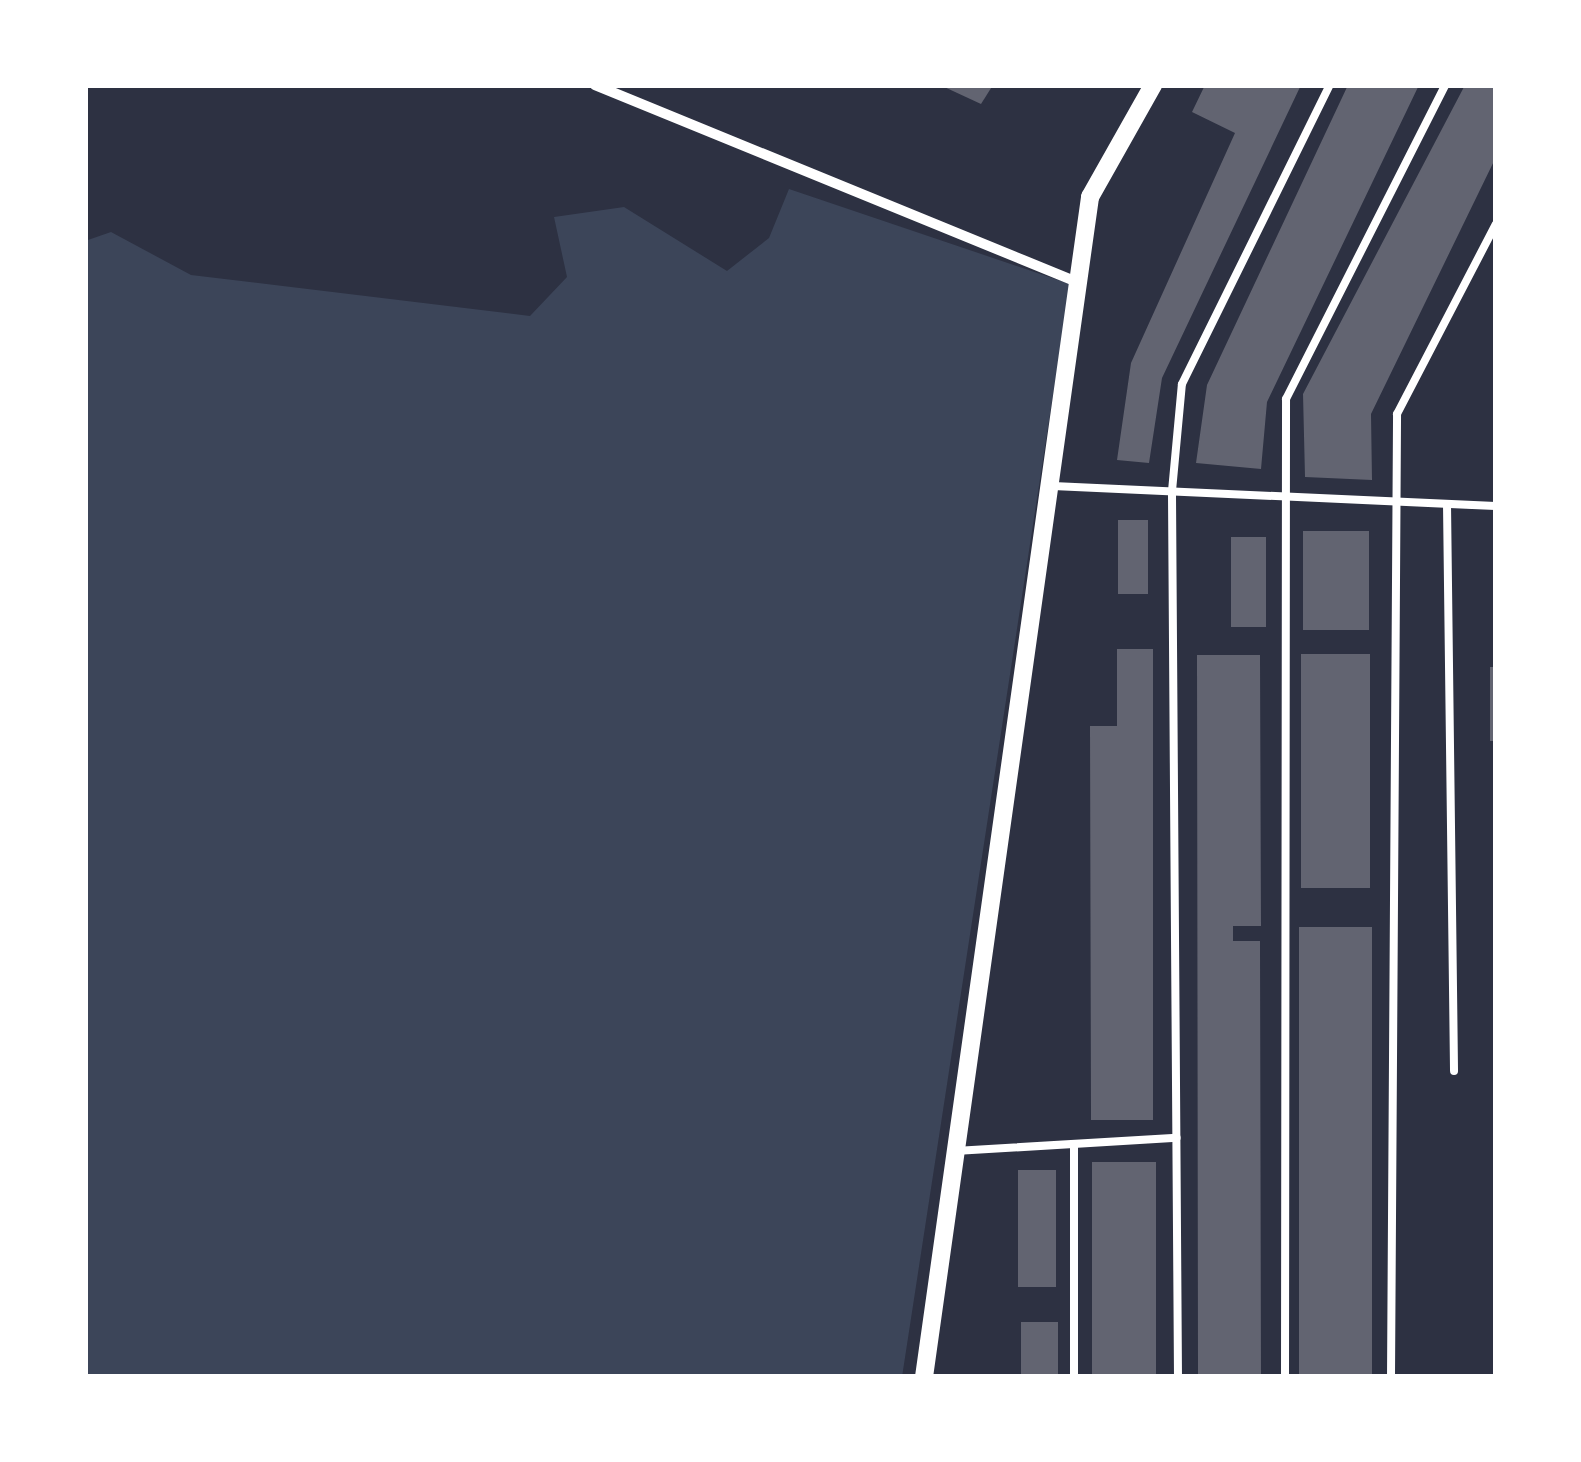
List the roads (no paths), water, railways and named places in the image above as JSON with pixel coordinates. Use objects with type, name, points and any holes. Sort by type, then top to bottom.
[{"type":"street","points":[[595,85],[1077,282]]},
{"type":"street","points":[[924,1377],[1090,197],[1154,85]]},
{"type":"lane","points":[[1178,1377],[1172,491],[1182,384],[1330,85]]},
{"type":"lane","points":[[1285,1377],[1282,497],[1286,399],[1445,85]]},
{"type":"lane","points":[[1391,1377],[1397,414],[1496,224]]},
{"type":"lane","points":[[1048,485],[1496,506]]},
{"type":"lane","points":[[1447,504],[1454,1071]]},
{"type":"lane","points":[[955,1151],[1176,1138]]},
{"type":"lane","points":[[1074,1144],[1074,1377]]}]
